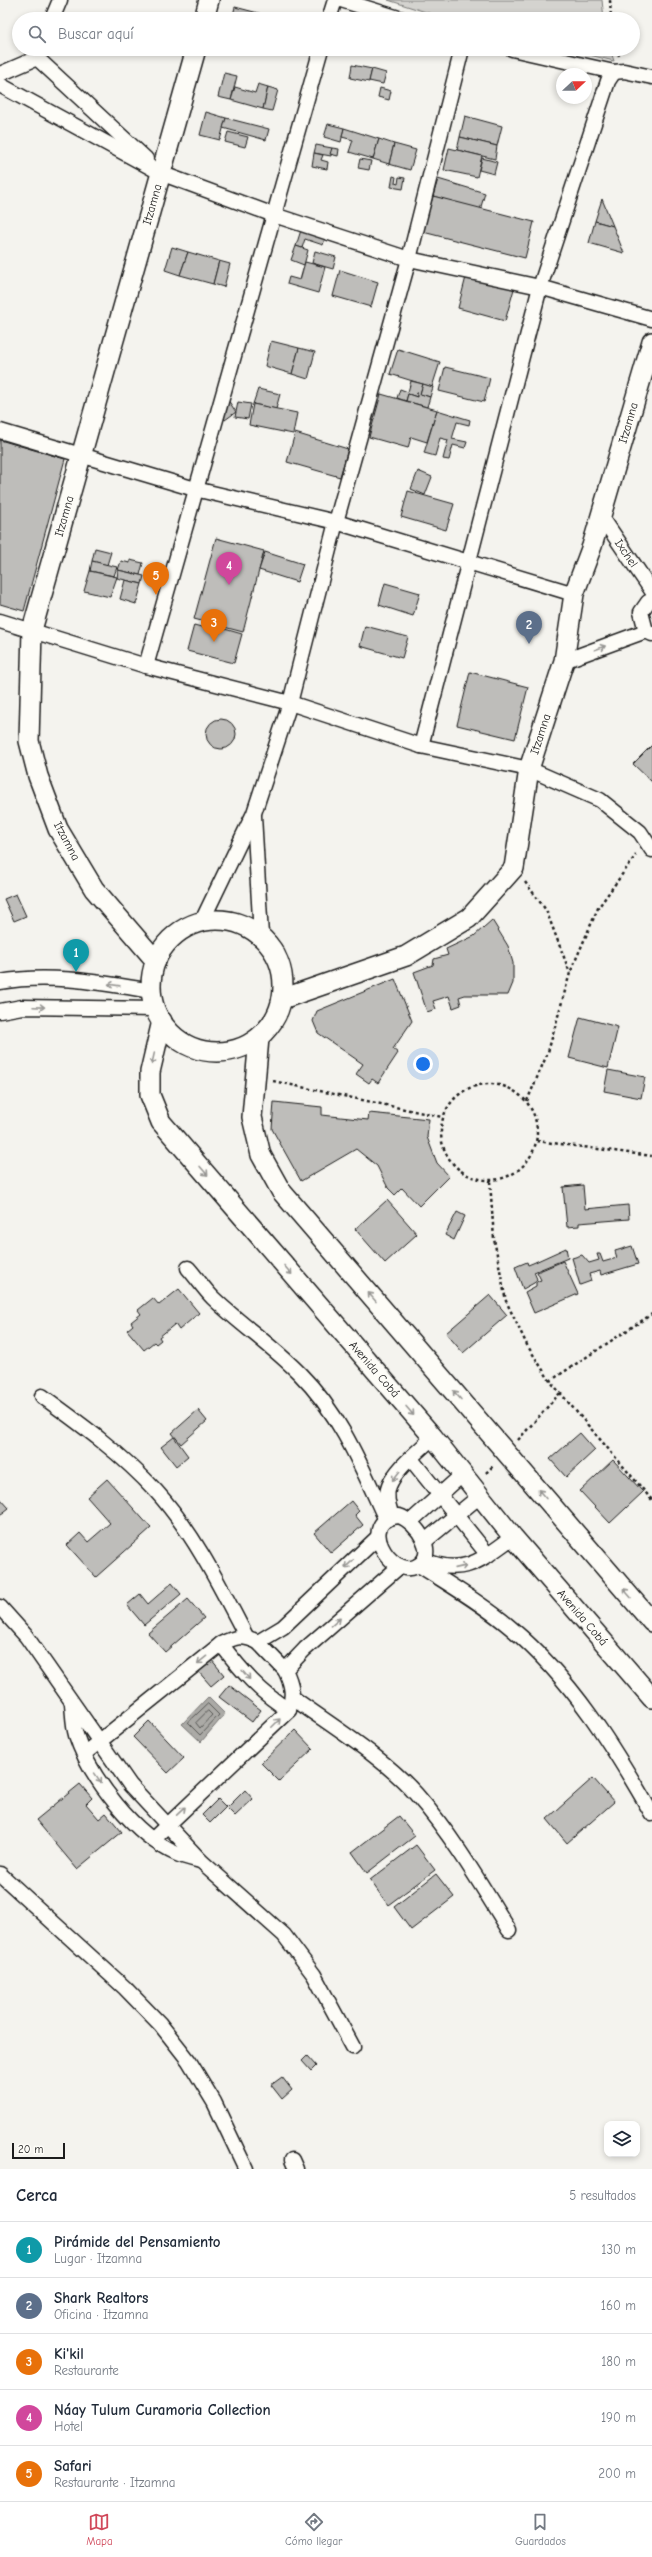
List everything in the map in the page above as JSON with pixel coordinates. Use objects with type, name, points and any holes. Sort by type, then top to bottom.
[{"type":"street","points":[[55,12],[60,0]]},
{"type":"street","points":[[206,12],[209,0]]},
{"type":"street","points":[[331,12],[335,0]]},
{"type":"street","points":[[341,0],[380,12]]},
{"type":"street","points":[[0,74],[34,56]]},
{"type":"street","points":[[40,56],[163,174]]},
{"type":"street","name":"Itzamna","points":[[156,961],[94,889],[58,829],[38,776],[29,741],[32,630],[163,174],[194,56]]},
{"type":"street","points":[[146,666],[319,56]]},
{"type":"street","points":[[202,921],[254,814],[290,703],[336,522],[409,258],[460,56]]},
{"type":"street","points":[[543,56],[614,72],[624,71],[652,77]]},
{"type":"street","points":[[421,746],[540,287],[608,81],[614,72]]},
{"type":"street","points":[[0,85],[163,174],[274,214],[409,258],[540,287],[652,318]]},
{"type":"street","name":"Itzamna","points":[[514,868],[529,769],[564,661],[574,594],[601,516],[652,342]]},
{"type":"street","points":[[0,431],[83,454],[195,489],[336,522],[574,594]]},
{"type":"street","name":"Ixchel","points":[[601,516],[652,590]]},
{"type":"street","points":[[564,661],[649,633],[641,612],[648,602],[652,600]]},
{"type":"street","points":[[0,621],[146,666],[290,703],[421,746],[529,769],[600,800],[640,832],[649,845]]},
{"type":"street","points":[[254,814],[261,936]]},
{"type":"street","points":[[282,999],[406,956],[469,918],[514,868]]},
{"type":"street","points":[[223,920],[243,925],[261,936],[275,954],[282,976],[282,999],[274,1020],[259,1038],[239,1048],[216,1052],[194,1048],[176,1037],[156,1007],[151,981],[156,961],[167,943],[182,929],[202,921],[223,920]]},
{"type":"street","points":[[0,982],[19,979],[81,980],[156,1007]]},
{"type":"street","points":[[0,1011],[22,1007],[156,1007]]},
{"type":"street","name":"Avenida Cobá","points":[[156,1007],[150,1072],[150,1095],[161,1122],[433,1437],[481,1495],[513,1537],[652,1698]]},
{"type":"street","points":[[259,1038],[252,1117],[261,1155],[282,1191],[652,1622]]},
{"type":"street","points":[[188,1268],[213,1298],[255,1332],[301,1374],[325,1403],[344,1431],[389,1518]]},
{"type":"street","points":[[42,1396],[104,1442],[156,1492],[192,1538],[252,1639],[285,1670],[291,1683],[291,1704],[153,1839]]},
{"type":"street","points":[[389,1518],[387,1501],[388,1487],[411,1459],[433,1437]]},
{"type":"street","points":[[411,1459],[488,1554]]},
{"type":"street","points":[[410,1522],[463,1474]]},
{"type":"street","points":[[425,1541],[481,1495]]},
{"type":"street","points":[[421,1562],[427,1547],[425,1541],[410,1522],[405,1518],[389,1518],[381,1524],[378,1537],[380,1544],[400,1566],[406,1568],[421,1562],[441,1568],[464,1567],[488,1554],[513,1537]]},
{"type":"street","points":[[85,1753],[100,1743],[221,1644],[234,1637],[252,1639],[283,1627],[378,1537]]},
{"type":"street","points":[[421,1562],[506,1624],[551,1666],[582,1702],[622,1762],[652,1814]]},
{"type":"street","points":[[285,1670],[305,1649],[400,1566]]},
{"type":"street","points":[[0,1607],[26,1636],[130,1785],[201,1861],[284,1935],[314,1975],[353,2047]]},
{"type":"street","points":[[221,1644],[254,1684],[291,1704],[364,1748],[415,1793],[466,1861],[509,1930]]},
{"type":"street","points":[[71,1702],[76,1734],[94,1772],[112,1798],[153,1839],[177,1854],[201,1861]]},
{"type":"street","points":[[0,1874],[125,1988],[160,2024],[189,2061],[214,2102],[246,2169]]},
{"type":"path","points":[[610,0],[611,12]]},
{"type":"path","points":[[527,1101],[548,1052],[570,974],[598,908],[649,845]]},
{"type":"path","points":[[514,868],[546,910],[570,974]]},
{"type":"path","points":[[255,1078],[442,1117]]},
{"type":"path","points":[[480,1084],[506,1086],[527,1101],[536,1120],[537,1141],[528,1161],[512,1175],[490,1181],[468,1176],[450,1161],[441,1140],[442,1117],[457,1095],[480,1084]]},
{"type":"path","points":[[537,1141],[652,1156]]},
{"type":"path","points":[[490,1181],[494,1239],[506,1301],[527,1345],[550,1381],[652,1500]]},
{"type":"path","points":[[550,1381],[652,1314]]},
{"type":"shaded area","points":[[388,0],[602,0],[603,12],[426,12]]},
{"type":"shaded area","points":[[594,56],[612,56],[614,61]]},
{"type":"water","points":[[208,1697],[225,1714],[201,1742],[182,1724]]},
{"type":"building","points":[[235,7],[254,12],[234,12]]},
{"type":"building","points":[[352,65],[372,69],[369,82],[350,78]]},
{"type":"building","points":[[372,69],[386,73],[383,84],[369,81]]},
{"type":"building","points":[[224,73],[237,76],[231,100],[218,97]]},
{"type":"building","points":[[258,84],[268,87],[263,109],[231,100],[235,87],[255,93]]},
{"type":"building","points":[[268,87],[278,90],[272,111],[263,109]]},
{"type":"building","points":[[380,88],[391,91],[389,100],[378,97]]},
{"type":"building","points":[[206,112],[226,118],[220,140],[200,135]]},
{"type":"building","points":[[465,116],[502,126],[497,146],[460,137]]},
{"type":"building","points":[[226,118],[269,129],[266,140],[223,128]]},
{"type":"building","points":[[328,124],[344,128],[341,142],[324,137]]},
{"type":"building","points":[[344,128],[379,139],[373,159],[349,152],[353,140],[342,137]]},
{"type":"building","points":[[228,132],[248,137],[245,147],[225,142]]},
{"type":"building","points":[[460,137],[497,146],[495,159],[457,150]]},
{"type":"building","points":[[379,139],[394,144],[389,164],[373,159]]},
{"type":"building","points":[[394,144],[416,150],[410,170],[389,164]]},
{"type":"building","points":[[316,145],[332,148],[331,156],[314,153]]},
{"type":"building","points":[[332,148],[339,149],[338,156],[330,154]]},
{"type":"building","points":[[449,148],[482,156],[477,177],[444,170]]},
{"type":"building","points":[[314,153],[323,155],[321,160],[328,162],[327,169],[312,166]]},
{"type":"building","points":[[482,158],[497,162],[494,174],[479,170]]},
{"type":"building","points":[[360,159],[371,161],[369,170],[358,168]]},
{"type":"building","points":[[393,176],[396,177],[395,183],[398,184],[399,177],[405,178],[403,189],[391,187]]},
{"type":"building","points":[[438,179],[485,193],[480,210],[433,196]]},
{"type":"building","points":[[433,196],[534,222],[525,258],[423,232]]},
{"type":"building","points":[[602,199],[613,226],[595,221]]},
{"type":"building","points":[[595,221],[613,226],[624,253],[589,243]]},
{"type":"building","points":[[301,230],[325,238],[323,245],[305,239],[302,248],[296,246]]},
{"type":"building","points":[[296,246],[308,250],[304,265],[291,260]]},
{"type":"building","points":[[172,247],[188,252],[180,275],[165,270]]},
{"type":"building","points":[[315,251],[336,257],[333,269],[312,263]]},
{"type":"building","points":[[188,252],[219,261],[213,284],[180,275]]},
{"type":"building","points":[[219,261],[230,264],[224,287],[213,284]]},
{"type":"building","points":[[305,262],[325,267],[318,293],[287,284],[289,277],[300,280]]},
{"type":"building","points":[[340,270],[378,282],[371,307],[333,296]]},
{"type":"building","points":[[466,277],[514,289],[505,321],[458,308]]},
{"type":"building","points":[[271,341],[299,348],[292,374],[265,366]]},
{"type":"building","points":[[299,348],[315,352],[308,379],[292,374]]},
{"type":"building","points":[[398,349],[440,362],[432,387],[390,374]]},
{"type":"building","points":[[445,367],[490,378],[484,402],[439,391]]},
{"type":"building","points":[[411,381],[423,384],[420,394],[417,393],[417,397],[408,394],[406,401],[397,398],[400,389],[408,392]]},
{"type":"building","points":[[423,384],[433,387],[430,397],[420,394]]},
{"type":"building","points":[[258,389],[280,394],[276,409],[253,404]]},
{"type":"building","points":[[417,393],[430,397],[427,407],[406,401],[408,394],[417,397]]},
{"type":"building","points":[[381,394],[437,410],[427,442],[411,437],[408,448],[369,437]]},
{"type":"building","points":[[228,400],[236,412],[225,420],[222,415],[226,413],[221,405]]},
{"type":"building","points":[[238,402],[251,404],[248,419],[235,417]]},
{"type":"building","points":[[253,404],[297,413],[293,434],[249,425]]},
{"type":"building","points":[[437,410],[470,420],[469,425],[457,422],[452,439],[467,442],[465,448],[453,445],[449,460],[443,459],[448,440],[440,438],[435,456],[424,453]]},
{"type":"building","points":[[295,433],[348,449],[340,477],[287,462]]},
{"type":"building","points":[[0,440],[65,459],[24,611],[0,604]]},
{"type":"building","points":[[418,471],[432,477],[425,495],[411,489]]},
{"type":"building","points":[[408,491],[454,504],[446,530],[401,517]]},
{"type":"building","points":[[216,538],[264,551],[243,632],[194,619]]},
{"type":"building","points":[[95,548],[111,552],[107,565],[92,561]]},
{"type":"building","points":[[265,552],[303,564],[297,582],[259,570]]},
{"type":"building","points":[[130,560],[143,563],[140,575],[118,570],[121,561],[130,563]]},
{"type":"building","points":[[92,561],[117,567],[114,576],[90,571]]},
{"type":"building","points":[[118,570],[144,576],[142,584],[117,578]]},
{"type":"building","points":[[90,571],[117,577],[110,597],[84,591]]},
{"type":"building","points":[[125,580],[142,584],[136,604],[120,599]]},
{"type":"building","points":[[385,583],[420,593],[413,616],[379,605]]},
{"type":"building","points":[[194,625],[220,632],[221,628],[242,634],[234,663],[187,651]]},
{"type":"building","points":[[365,626],[408,637],[402,658],[360,646]]},
{"type":"building","points":[[470,672],[528,687],[515,739],[457,725]]},
{"type":"building","points":[[221,719],[227,720],[235,728],[235,740],[227,748],[221,749],[215,748],[207,740],[206,734],[207,728],[215,720]]},
{"type":"building","points":[[652,745],[652,782],[633,764]]},
{"type":"building","points":[[16,894],[26,916],[14,921],[4,899]]},
{"type":"building","points":[[492,920],[508,946],[513,963],[513,983],[508,995],[465,995],[459,997],[461,1005],[453,1008],[449,996],[433,1001],[436,1009],[427,1012],[414,972],[433,965],[434,959],[448,955],[446,949],[474,936]]},
{"type":"building","points":[[395,979],[412,1021],[393,1049],[398,1053],[378,1083],[372,1079],[369,1083],[356,1074],[363,1064],[318,1033],[313,1021],[317,1011]]},
{"type":"building","points":[[580,1017],[618,1027],[608,1068],[569,1058]]},
{"type":"building","points":[[608,1070],[645,1077],[641,1098],[604,1091]]},
{"type":"building","points":[[274,1102],[322,1107],[322,1115],[368,1120],[369,1113],[429,1119],[427,1137],[437,1163],[449,1176],[419,1206],[402,1188],[395,1195],[388,1188],[377,1166],[356,1149],[301,1181],[272,1129]]},
{"type":"building","points":[[583,1185],[585,1209],[628,1205],[629,1219],[579,1223],[579,1226],[567,1227],[563,1187]]},
{"type":"building","points":[[387,1200],[417,1234],[385,1263],[355,1229]]},
{"type":"building","points":[[457,1212],[465,1216],[454,1240],[445,1235]]},
{"type":"building","points":[[632,1246],[638,1264],[601,1275],[600,1271],[589,1274],[591,1281],[580,1285],[572,1258],[582,1255],[589,1263],[599,1260],[597,1254],[600,1254],[603,1262],[617,1258],[615,1251]]},
{"type":"building","points":[[566,1248],[568,1258],[534,1272],[537,1279],[534,1283],[523,1289],[515,1267],[527,1262],[528,1265]]},
{"type":"building","points":[[563,1261],[578,1294],[534,1313],[525,1292],[536,1286],[536,1282],[541,1280],[537,1272]]},
{"type":"building","points":[[179,1289],[199,1313],[179,1330],[175,1324],[159,1337],[161,1340],[156,1344],[154,1342],[144,1350],[127,1330],[133,1325],[131,1322],[141,1314],[138,1310],[153,1298],[159,1305]]},
{"type":"building","points":[[490,1295],[507,1315],[463,1353],[446,1333]]},
{"type":"building","points":[[198,1410],[207,1421],[181,1444],[172,1433]]},
{"type":"building","points":[[580,1433],[595,1450],[566,1477],[550,1459]]},
{"type":"building","points":[[174,1437],[188,1456],[176,1466],[161,1447]]},
{"type":"building","points":[[613,1460],[643,1492],[610,1523],[580,1491]]},
{"type":"building","points":[[107,1479],[151,1528],[96,1577],[67,1545],[80,1533],[88,1542],[110,1523],[87,1497]]},
{"type":"building","points":[[0,1498],[9,1508],[0,1515]]},
{"type":"building","points":[[351,1501],[359,1511],[355,1515],[363,1525],[331,1553],[314,1533]]},
{"type":"building","points":[[172,1583],[181,1594],[144,1625],[127,1605],[140,1594],[148,1604]]},
{"type":"building","points":[[188,1599],[204,1618],[165,1652],[148,1633]]},
{"type":"building","points":[[211,1659],[224,1675],[211,1686],[197,1670]]},
{"type":"building","points":[[229,1685],[261,1710],[252,1722],[219,1697]]},
{"type":"building","points":[[149,1721],[184,1758],[168,1773],[133,1737]]},
{"type":"building","points":[[295,1730],[313,1749],[279,1781],[261,1763]]},
{"type":"building","points":[[593,1778],[614,1802],[567,1843],[547,1819]]},
{"type":"building","points":[[80,1784],[92,1798],[86,1804],[99,1819],[106,1813],[122,1832],[77,1869],[36,1820]]},
{"type":"building","points":[[245,1790],[253,1799],[235,1816],[227,1808]]},
{"type":"building","points":[[218,1799],[226,1807],[210,1823],[202,1815]]},
{"type":"building","points":[[399,1816],[415,1836],[367,1873],[352,1852]]},
{"type":"building","points":[[416,1845],[435,1870],[388,1905],[370,1880]]},
{"type":"building","points":[[436,1874],[454,1897],[411,1930],[394,1907]]},
{"type":"building","points":[[307,2056],[316,2066],[311,2071],[302,2061]]},
{"type":"building","points":[[282,2077],[292,2090],[282,2099],[271,2085]]},
{"type":"place","name":"Náay Tulum Curamoria Collection","points":[[229,585]]},
{"type":"place","name":"Safari","points":[[156,595]]},
{"type":"place","name":"Ki'kil","points":[[214,642]]},
{"type":"place","name":"Shark Realtors","points":[[529,644]]},
{"type":"place","name":"Pirámide del Pensamiento","points":[[76,972]]}]
